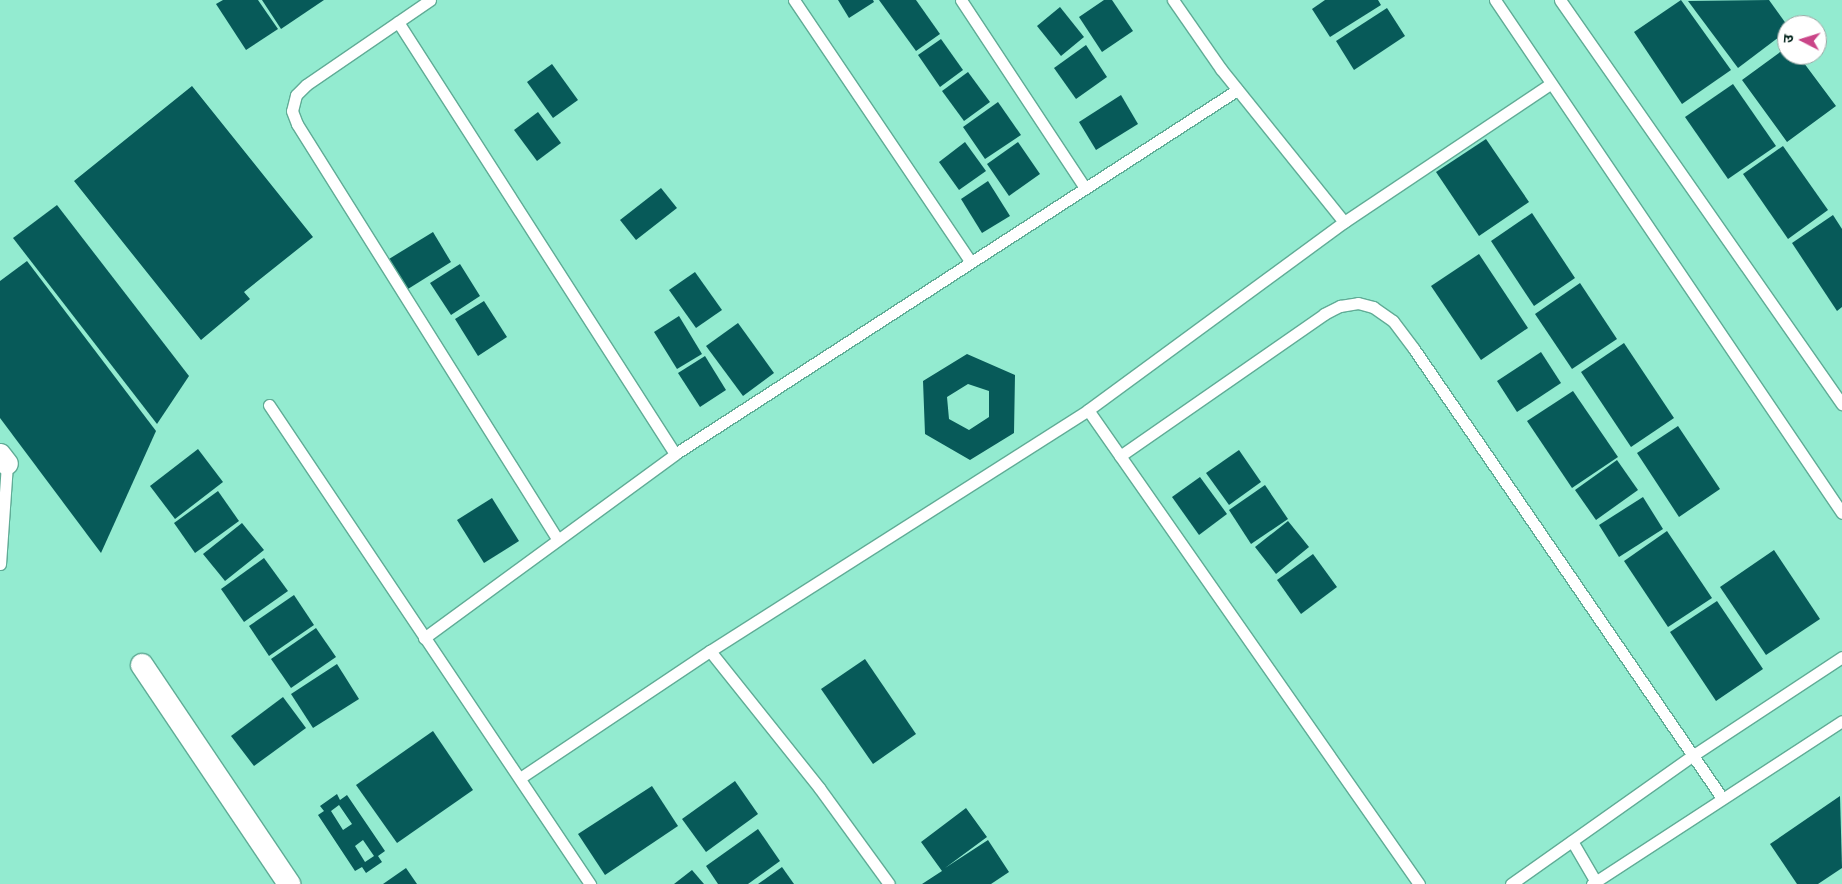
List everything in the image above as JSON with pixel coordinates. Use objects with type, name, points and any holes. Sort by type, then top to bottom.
[{"type":"street","points":[[142,665],[289,884]]},
{"type":"lane","points":[[430,0],[306,85],[296,95],[292,111],[296,124],[557,539]]},
{"type":"lane","points":[[794,0],[970,261]]},
{"type":"lane","points":[[961,0],[1085,188]]},
{"type":"lane","points":[[1173,0],[1237,90],[1344,222]]},
{"type":"lane","points":[[1495,0],[1550,84],[1842,512]]},
{"type":"lane","points":[[1560,0],[1842,404]]},
{"type":"lane","points":[[398,22],[675,454]]},
{"type":"lane","points":[[520,778],[710,651],[1088,410],[1344,222],[1550,84]]},
{"type":"lane","points":[[424,638],[675,454],[970,261],[1237,90]]},
{"type":"lane","points":[[1120,456],[1324,314],[1340,306],[1358,303],[1373,307],[1393,321],[1414,349],[1722,798]]},
{"type":"lane","points":[[269,405],[590,884]]},
{"type":"lane","points":[[1088,410],[1419,884]]},
{"type":"lane","points":[[0,564],[3,460]]},
{"type":"lane","points":[[710,651],[820,789],[889,884]]},
{"type":"lane","points":[[1511,884],[1692,756],[1842,657]]},
{"type":"lane","points":[[1572,841],[1594,883],[1842,721]]},
{"type":"shaded area","points":[[0,0],[1842,0],[1842,884],[0,884]]},
{"type":"building","points":[[223,0],[258,0],[278,29],[246,50],[216,4]]},
{"type":"building","points":[[262,0],[324,0],[281,29]]},
{"type":"building","points":[[838,0],[873,0],[874,2],[849,18]]},
{"type":"building","points":[[879,0],[916,0],[940,34],[916,51]]},
{"type":"building","points":[[1104,0],[1112,0],[1133,31],[1102,52],[1079,17]]},
{"type":"building","points":[[1325,0],[1378,0],[1381,5],[1330,37],[1312,9]]},
{"type":"building","points":[[1681,0],[1731,70],[1682,104],[1634,32]]},
{"type":"building","points":[[1769,0],[1780,15],[1777,15],[1777,39],[1738,68],[1688,1]]},
{"type":"building","points":[[1060,7],[1084,37],[1061,56],[1037,26]]},
{"type":"building","points":[[1387,8],[1405,36],[1354,70],[1336,41]]},
{"type":"building","points":[[941,39],[963,70],[940,87],[918,55]]},
{"type":"building","points":[[1086,45],[1107,77],[1076,99],[1054,68]]},
{"type":"building","points":[[1777,54],[1777,65],[1805,65],[1836,106],[1787,142],[1742,80]]},
{"type":"building","points":[[552,64],[578,100],[553,118],[527,82]]},
{"type":"building","points":[[968,72],[990,102],[964,121],[942,91]]},
{"type":"building","points":[[1733,84],[1776,146],[1728,179],[1685,117]]},
{"type":"building","points":[[192,86],[313,237],[244,292],[250,299],[201,340],[74,181]]},
{"type":"building","points":[[1121,95],[1138,124],[1096,150],[1079,122]]},
{"type":"building","points":[[998,102],[1021,135],[985,159],[963,127]]},
{"type":"building","points":[[538,112],[561,143],[537,161],[514,130]]},
{"type":"building","points":[[1486,139],[1529,202],[1479,236],[1436,172]]},
{"type":"building","points":[[965,142],[986,171],[959,190],[939,162]]},
{"type":"building","points":[[1018,142],[1040,174],[1009,196],[987,164]]},
{"type":"building","points":[[1783,146],[1828,210],[1788,239],[1743,174]]},
{"type":"building","points":[[988,181],[1010,216],[982,233],[961,199]]},
{"type":"building","points":[[661,188],[677,208],[636,240],[620,220]]},
{"type":"building","points":[[57,205],[189,376],[157,424],[13,238]]},
{"type":"building","points":[[1532,213],[1575,278],[1534,306],[1491,241]]},
{"type":"building","points":[[1833,215],[1842,229],[1842,307],[1837,311],[1792,243]]},
{"type":"building","points":[[433,232],[451,262],[408,289],[389,259]]},
{"type":"building","points":[[1479,254],[1528,328],[1481,360],[1431,286]]},
{"type":"building","points":[[27,261],[156,431],[101,553],[0,418],[0,281]]},
{"type":"building","points":[[460,264],[480,296],[451,315],[430,283]]},
{"type":"building","points":[[695,272],[722,310],[696,328],[669,290]]},
{"type":"building","points":[[1580,283],[1617,339],[1572,369],[1535,314]]},
{"type":"building","points":[[484,301],[507,337],[478,356],[455,319]]},
{"type":"building","points":[[679,316],[702,354],[677,369],[654,332]]},
{"type":"building","points":[[738,323],[774,373],[743,396],[706,346]]},
{"type":"building","points":[[1624,343],[1674,418],[1631,447],[1581,372]]},
{"type":"building","points":[[1541,352],[1561,383],[1517,412],[1497,381]]},
{"type":"building","points":[[967,354],[1015,375],[1014,433],[970,460],[925,434],[923,381]],"holes":[[[968,384],[989,391],[989,417],[969,430],[949,419],[947,397]]]},
{"type":"building","points":[[705,356],[726,390],[700,407],[678,373]]},
{"type":"building","points":[[1573,391],[1618,457],[1572,488],[1527,421]]},
{"type":"building","points":[[1678,426],[1720,489],[1679,517],[1637,453]]},
{"type":"building","points":[[198,449],[223,482],[175,519],[150,486]]},
{"type":"building","points":[[1239,450],[1261,482],[1229,505],[1206,473]]},
{"type":"building","points":[[1617,460],[1638,490],[1596,520],[1575,490]]},
{"type":"building","points":[[1200,477],[1227,514],[1199,535],[1172,497]]},
{"type":"building","points":[[1265,485],[1288,519],[1251,544],[1229,510]]},
{"type":"building","points":[[218,491],[239,521],[195,553],[174,523]]},
{"type":"building","points":[[1643,497],[1663,529],[1619,557],[1599,525]]},
{"type":"building","points":[[492,498],[519,541],[484,563],[457,520]]},
{"type":"building","points":[[1288,521],[1309,547],[1276,574],[1255,547]]},
{"type":"building","points":[[242,523],[264,550],[225,581],[203,554]]},
{"type":"building","points":[[1667,531],[1712,598],[1668,627],[1624,561]]},
{"type":"building","points":[[1774,550],[1820,619],[1766,655],[1720,587]]},
{"type":"building","points":[[1313,554],[1337,587],[1301,614],[1277,580]]},
{"type":"building","points":[[264,558],[288,591],[244,622],[221,589]]},
{"type":"building","points":[[294,595],[314,625],[269,656],[249,626]]},
{"type":"building","points":[[1717,601],[1763,669],[1716,701],[1670,632]]},
{"type":"building","points":[[316,628],[336,657],[291,688],[271,659]]},
{"type":"building","points":[[865,659],[916,734],[873,764],[821,689]]},
{"type":"building","points":[[337,664],[359,699],[313,728],[291,694]]},
{"type":"building","points":[[283,697],[306,728],[254,766],[231,736]]},
{"type":"building","points":[[433,731],[473,790],[397,843],[356,785]]},
{"type":"building","points":[[735,781],[758,814],[706,852],[682,819]]},
{"type":"building","points":[[652,786],[678,826],[605,875],[578,834]]},
{"type":"building","points":[[337,794],[340,800],[347,795],[385,851],[378,856],[382,862],[366,873],[362,867],[355,871],[318,815],[324,811],[320,806]],"holes":[[[339,805],[352,824],[343,830],[331,811]],[[363,840],[374,856],[365,862],[355,846]]]},
{"type":"building","points":[[1840,796],[1842,868],[1818,884],[1797,884],[1770,844]]},
{"type":"building","points":[[966,808],[987,837],[945,868],[988,840],[1009,872],[991,884],[922,884],[942,871],[921,842]]},
{"type":"building","points":[[758,829],[780,861],[748,884],[718,884],[706,866]]},
{"type":"building","points":[[782,867],[794,884],[758,884]]},
{"type":"building","points":[[406,868],[417,884],[383,884]]},
{"type":"building","points":[[692,870],[704,884],[674,884]]}]
